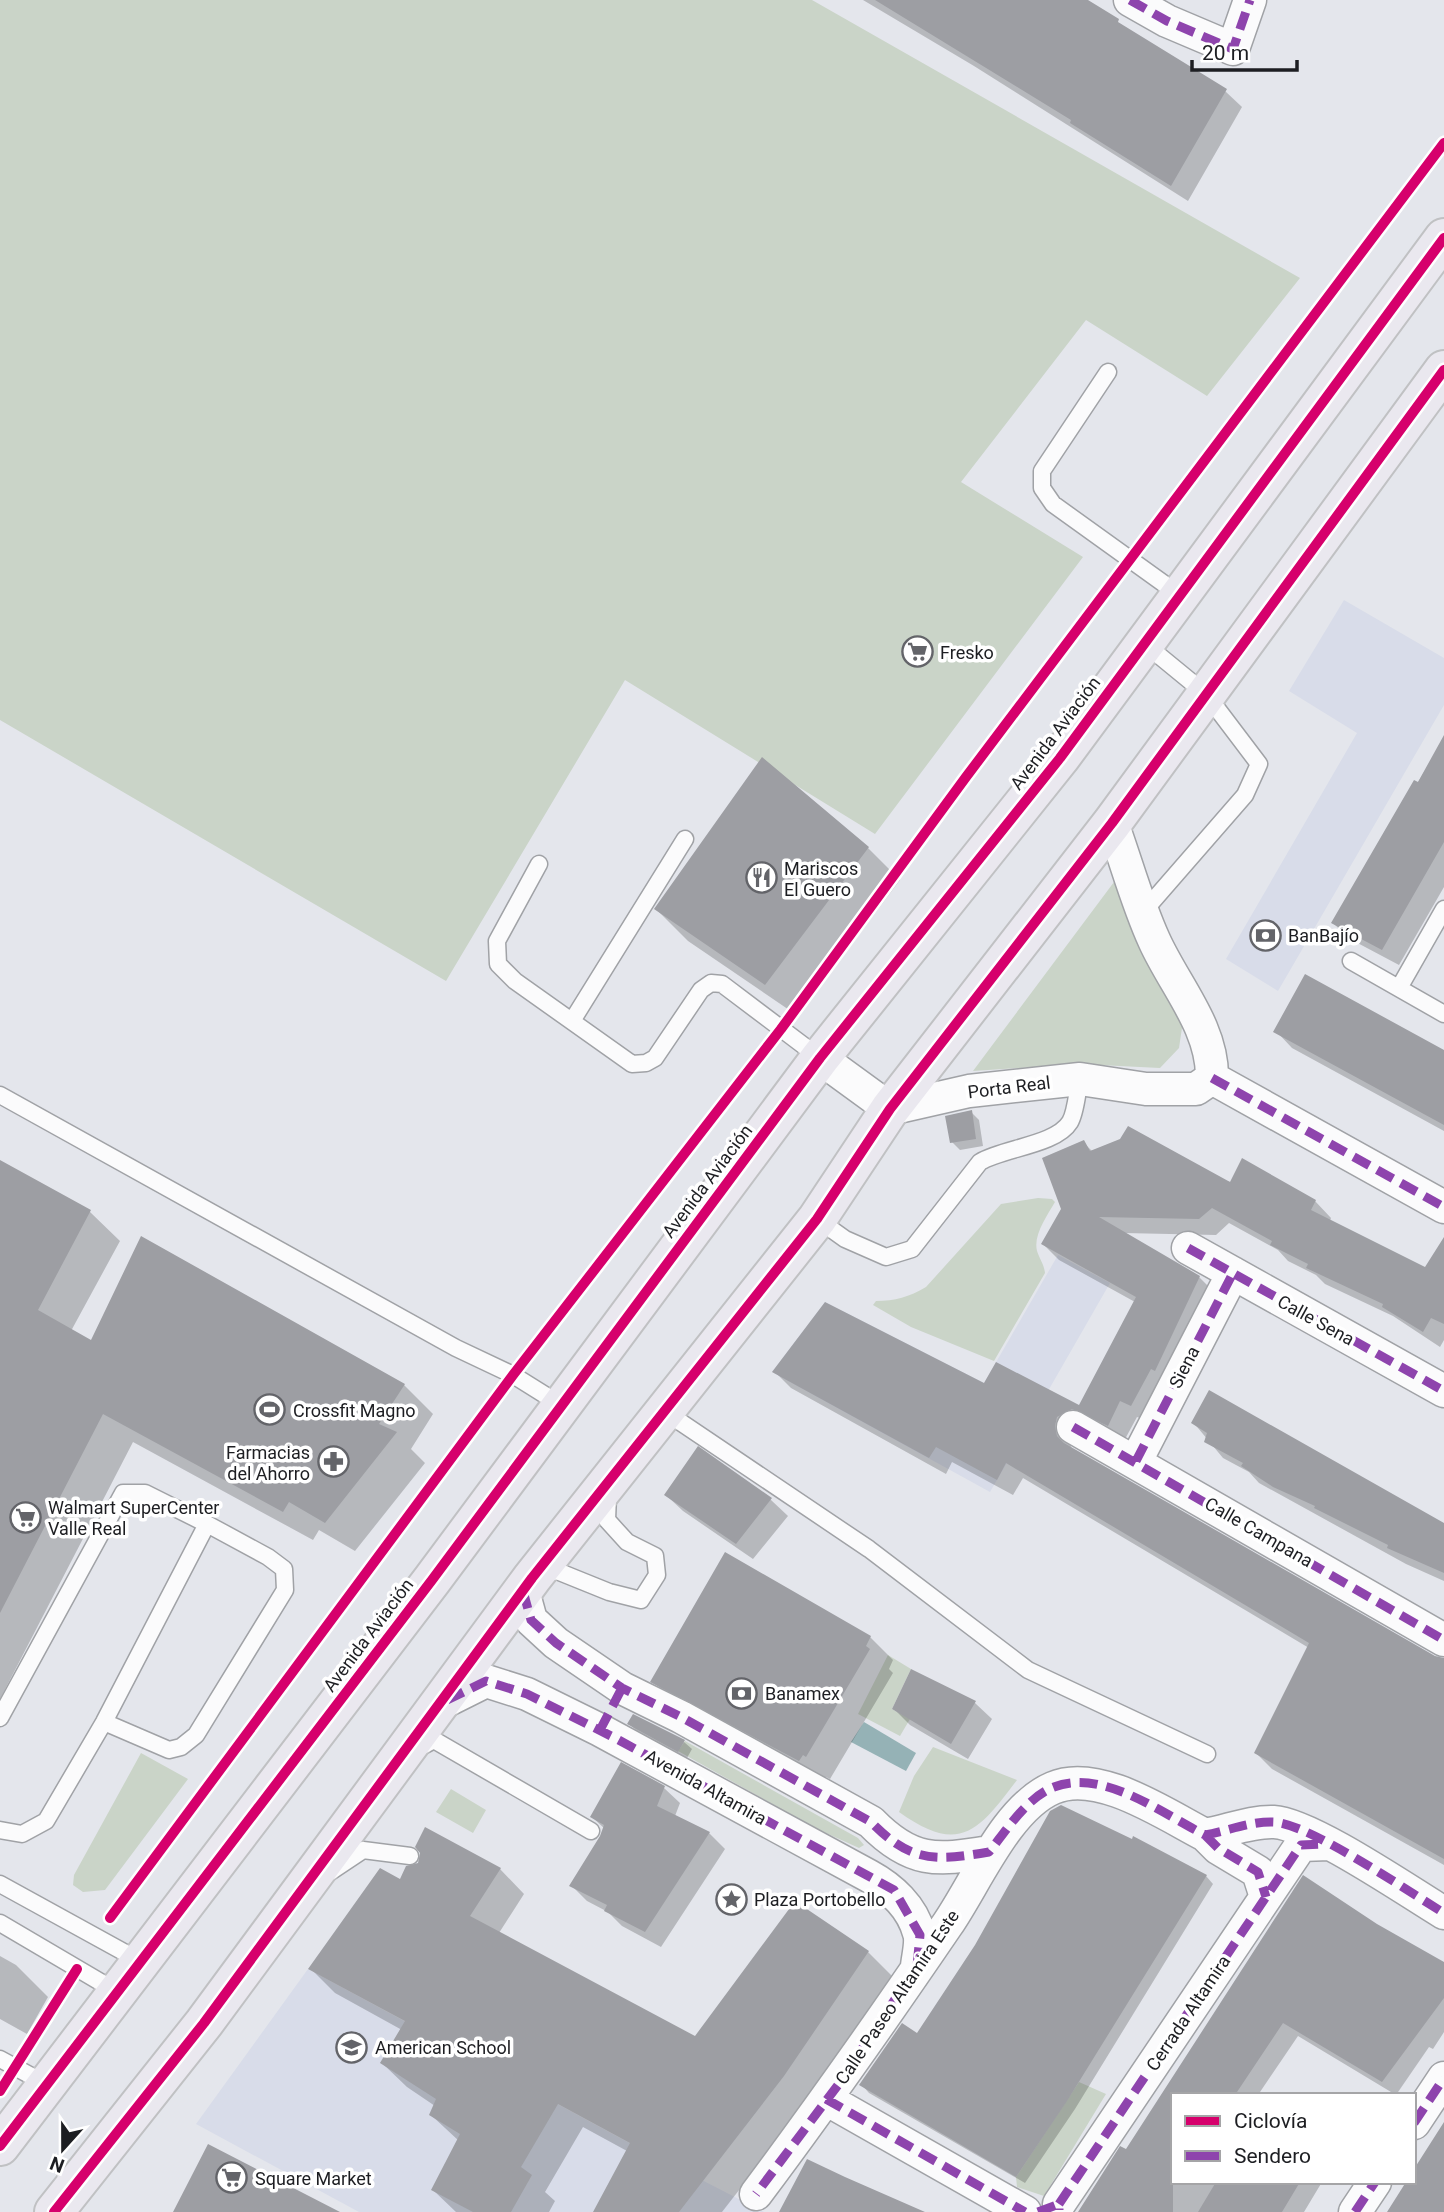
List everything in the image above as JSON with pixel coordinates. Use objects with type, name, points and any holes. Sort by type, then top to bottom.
[{"type":"main road","name":"Avenida Aviación","points":[[0,2146],[143,1962],[820,1058],[1060,758],[1444,238]]},
{"type":"main road","points":[[54,2212],[114,2140],[294,1899],[307,1886],[528,1585],[817,1219],[891,1109],[1112,822],[1439,385]]},
{"type":"street","points":[[1130,0],[1167,21],[1233,49],[1250,0]]},
{"type":"street","points":[[1112,822],[1154,940],[1194,1013],[1213,1059],[1212,1078],[1444,1207]]},
{"type":"street","points":[[820,1058],[891,1109]]},
{"type":"street","name":"Porta Real","points":[[891,1109],[969,1091],[1080,1079],[1146,1089],[1196,1089],[1212,1078]]},
{"type":"street","name":"Calle Sena","points":[[1188,1248],[1444,1391]]},
{"type":"street","name":"Siena","points":[[1136,1461],[1233,1273]]},
{"type":"street","name":"Calle Campana","points":[[1073,1427],[1444,1640]]},
{"type":"street","points":[[528,1585],[531,1620],[556,1643],[622,1688],[681,1717],[871,1822],[887,1839],[913,1852],[941,1860],[989,1853]]},
{"type":"street","name":"Avenida Altamira","points":[[438,1705],[486,1681],[527,1693],[894,1890],[920,1935],[917,1966]]},
{"type":"street","points":[[600,1730],[622,1688]]},
{"type":"street","name":"Calle Paseo Altamira Este","points":[[756,2194],[826,2099],[968,1893],[989,1853],[1035,1800],[1054,1787],[1083,1783],[1116,1790],[1205,1835]]},
{"type":"street","points":[[1205,1835],[1259,1822],[1278,1822],[1329,1844],[1444,1913]]},
{"type":"street","points":[[1205,1835],[1219,1848],[1258,1872],[1266,1898]]},
{"type":"street","name":"Cerrada Altamira","points":[[1052,2209],[1301,1846],[1329,1844]]},
{"type":"street","points":[[1416,2120],[1444,2078]]},
{"type":"street","points":[[826,2099],[1026,2212]]},
{"type":"street","points":[[1355,2212],[1374,2184]]},
{"type":"lane","points":[[1108,372],[1042,471],[1042,488],[1053,504],[1181,596]]},
{"type":"lane","points":[[1144,644],[1206,694],[1259,764],[1245,794],[1144,911]]},
{"type":"lane","points":[[572,1021],[685,839]]},
{"type":"lane","points":[[539,864],[497,941],[498,964],[515,981],[632,1064],[646,1063],[655,1058],[701,990],[711,983],[722,984],[820,1058]]},
{"type":"lane","points":[[1399,988],[1444,909]]},
{"type":"lane","points":[[1351,961],[1444,1014]]},
{"type":"lane","points":[[817,1219],[845,1239],[886,1257],[912,1249],[980,1162],[994,1154],[1049,1138],[1070,1123],[1080,1079]]},
{"type":"lane","points":[[0,1095],[456,1348],[513,1376],[561,1405]]},
{"type":"lane","points":[[664,1411],[869,1549],[1028,1670],[1207,1754]]},
{"type":"lane","points":[[528,1585],[558,1571],[608,1592],[641,1600],[657,1575],[655,1556],[627,1542],[607,1520],[609,1484]]},
{"type":"lane","points":[[0,1718],[123,1493],[145,1493],[268,1557],[284,1569],[285,1590],[196,1735],[181,1748],[169,1750],[104,1722]]},
{"type":"lane","points":[[0,1830],[22,1834],[46,1821],[104,1722],[207,1524]]},
{"type":"lane","points":[[401,1758],[434,1740],[590,1831]]},
{"type":"lane","points":[[307,1886],[363,1850],[410,1856]]},
{"type":"lane","points":[[0,1884],[143,1962]]},
{"type":"lane","points":[[0,1923],[118,1993]]},
{"type":"lane","points":[[0,2059],[46,2084]]},
{"type":"shaded area","points":[[0,0],[812,0],[1300,278],[1207,396],[1086,320],[961,482],[1083,557],[875,834],[625,680],[446,981],[0,720]]},
{"type":"shaded area","points":[[1344,600],[1444,658],[1444,705],[1278,991],[1226,959],[1357,733],[1289,691]]},
{"type":"shaded area","points":[[1114,882],[1139,927],[1183,1021],[1179,1048],[1160,1068],[1079,1064],[973,1071]]},
{"type":"shaded area","points":[[1038,1198],[1052,1199],[1055,1202],[1042,1226],[1036,1245],[1045,1273],[994,1361],[911,1327],[873,1305],[876,1301],[902,1298],[926,1287],[1001,1204]]},
{"type":"shaded area","points":[[1058,1255],[1110,1283],[990,1492],[772,1372],[825,1302],[984,1383]]},
{"type":"shaded area","points":[[888,1655],[911,1669],[892,1709],[910,1719],[900,1736],[858,1714]]},
{"type":"shaded area","points":[[685,1741],[858,1838],[864,1845],[859,1848],[815,1828],[678,1751]]},
{"type":"shaded area","points":[[933,1747],[1017,1780],[991,1813],[966,1832],[937,1832],[899,1812],[914,1776]]},
{"type":"shaded area","points":[[141,1753],[188,1779],[105,1890],[83,1892],[73,1885],[74,1875]]},
{"type":"shaded area","points":[[451,1789],[486,1810],[473,1833],[436,1812]]},
{"type":"shaded area","name":"American School","points":[[308,1969],[620,2138],[764,2212],[359,2212],[196,2124]]},
{"type":"shaded area","points":[[1079,2082],[1106,2094],[1044,2196],[1017,2187],[1016,2177]]},
{"type":"water","points":[[864,1722],[916,1753],[906,1771],[851,1742]]},
{"type":"building","points":[[875,0],[1088,0],[1119,19],[1118,22],[1227,89],[1171,186],[1070,123],[1071,120]]},
{"type":"building","points":[[1444,735],[1444,842],[1382,950],[1331,923],[1414,780],[1418,782]]},
{"type":"building","name":"Mariscos El Guero","points":[[762,757],[869,847],[765,985],[654,909]]},
{"type":"building","points":[[1305,974],[1444,1050],[1444,1125],[1273,1032]]},
{"type":"building","points":[[972,1110],[976,1139],[950,1143],[945,1116]]},
{"type":"building","points":[[1128,1126],[1230,1182],[1242,1158],[1316,1200],[1311,1210],[1425,1267],[1444,1237],[1444,1324],[1431,1318],[1423,1332],[1382,1307],[1383,1304],[1306,1268],[1308,1264],[1270,1245],[1272,1241],[1212,1208],[1199,1219],[1099,1217],[1200,1276],[1155,1371],[1151,1369],[1131,1406],[1120,1401],[1108,1426],[1072,1409],[1057,1417],[1055,1426],[1057,1436],[1064,1443],[1435,1656],[1444,1658],[1444,1859],[1254,1753],[1309,1643],[1006,1463],[997,1480],[936,1447],[929,1458],[772,1372],[825,1302],[984,1383],[996,1362],[1079,1405],[1136,1297],[1041,1244],[1061,1209],[1042,1158],[1084,1140],[1090,1151],[1120,1139]]},
{"type":"building","points":[[0,1160],[91,1210],[38,1310],[91,1340],[141,1236],[405,1384],[379,1424],[397,1432],[325,1523],[289,1502],[283,1512],[103,1414],[0,1613]]},
{"type":"building","points":[[1209,1390],[1444,1523],[1444,1573],[1387,1548],[1388,1545],[1273,1487],[1241,1466],[1243,1463],[1204,1442],[1207,1433],[1191,1423]]},
{"type":"building","points":[[698,1446],[772,1498],[736,1544],[664,1495]]},
{"type":"building","points":[[725,1552],[871,1636],[866,1646],[870,1649],[806,1757],[803,1755],[799,1761],[650,1682]]},
{"type":"building","points":[[911,1669],[976,1701],[951,1744],[892,1709]]},
{"type":"building","points":[[633,1714],[685,1740],[678,1752],[627,1724]]},
{"type":"building","points":[[621,1762],[665,1786],[657,1806],[710,1832],[645,1932],[604,1911],[607,1905],[569,1886],[600,1836],[604,1825],[590,1817]]},
{"type":"building","points":[[1061,1805],[1132,1839],[1133,1836],[1207,1875],[1067,2101],[1016,2177],[859,2085],[902,2023],[917,2033],[975,1945],[1050,1811]]},
{"type":"building","points":[[425,1827],[501,1868],[470,1916],[695,2036],[795,1901],[869,1951],[784,2076],[679,2212],[593,2212],[630,2143],[558,2104],[521,2167],[532,2175],[511,2212],[473,2212],[431,2190],[460,2134],[429,2115],[436,2099],[380,2063],[405,2021],[308,1969],[380,1868],[400,1879],[406,1866],[418,1863],[420,1853],[415,1847]]},
{"type":"building","points":[[1303,1875],[1377,1924],[1444,1962],[1444,1998],[1382,2082],[1283,2023],[1236,2093],[1171,2093],[1173,2212],[1078,2212],[1120,2146],[1126,2149]]},
{"type":"building","points":[[1444,2122],[1444,2212],[1387,2212],[1405,2184],[1416,2184],[1416,2166]]},
{"type":"building","name":"Square Market","points":[[208,2144],[340,2212],[173,2212]]},
{"type":"building","points":[[807,2159],[845,2177],[925,2212],[779,2212]]},
{"type":"building","points":[[1215,2184],[1299,2184],[1282,2212],[1198,2212]]},
{"type":"marked path","points":[[1130,0],[1167,21],[1233,49],[1250,0]]},
{"type":"marked path","points":[[1212,1078],[1444,1207]]},
{"type":"marked path","points":[[1188,1248],[1444,1391]]},
{"type":"marked path","points":[[1136,1461],[1233,1273]]},
{"type":"marked path","points":[[1073,1427],[1444,1640]]},
{"type":"marked path","points":[[523,1591],[531,1620],[556,1643],[622,1688],[681,1717],[871,1822],[885,1835],[912,1852],[939,1857],[989,1852],[1018,1815],[1044,1792],[1073,1783],[1092,1784],[1132,1796],[1205,1835],[1257,1823],[1274,1822],[1290,1826],[1334,1846],[1444,1913]]},
{"type":"marked path","points":[[447,1700],[486,1681],[527,1694],[615,1738],[894,1890],[920,1935],[917,1966],[838,2085],[756,2194]]},
{"type":"marked path","points":[[600,1730],[622,1688]]},
{"type":"marked path","points":[[1205,1835],[1218,1848],[1258,1872],[1266,1897]]},
{"type":"marked path","points":[[1059,2204],[1301,1845],[1325,1844]]},
{"type":"marked path","points":[[1416,2120],[1444,2078]]},
{"type":"marked path","points":[[826,2099],[1025,2212]]},
{"type":"marked path","points":[[1355,2212],[1374,2184]]},
{"type":"marked path","points":[[1038,2212],[1059,2204],[1059,2210]]},
{"type":"cycle path","points":[[110,1918],[513,1375],[781,1029],[966,777],[1444,143]]},
{"type":"cycle path","points":[[0,2146],[432,1580],[820,1058],[1060,758],[1444,238]]},
{"type":"cycle path","points":[[54,2212],[204,2023],[532,1578],[817,1219],[890,1109],[1112,823],[1444,370]]},
{"type":"cycle path","points":[[0,2091],[77,1969]]},
{"type":"place","name":"Fresko","points":[[917,652]]},
{"type":"place","name":"Mariscos El Guero","points":[[761,878]]},
{"type":"place","name":"BanBajío","points":[[1265,935]]},
{"type":"place","name":"Crossfit Magno","points":[[270,1410]]},
{"type":"place","name":"Farmacias del Ahorro","points":[[333,1462]]},
{"type":"place","name":"Walmart SuperCenter Valle Real","points":[[25,1517]]},
{"type":"place","name":"Banamex","points":[[742,1693]]},
{"type":"place","name":"Plaza Portobello","points":[[731,1899]]},
{"type":"place","name":"American School","points":[[352,2047]]},
{"type":"place","name":"Square Market","points":[[232,2178]]}]
